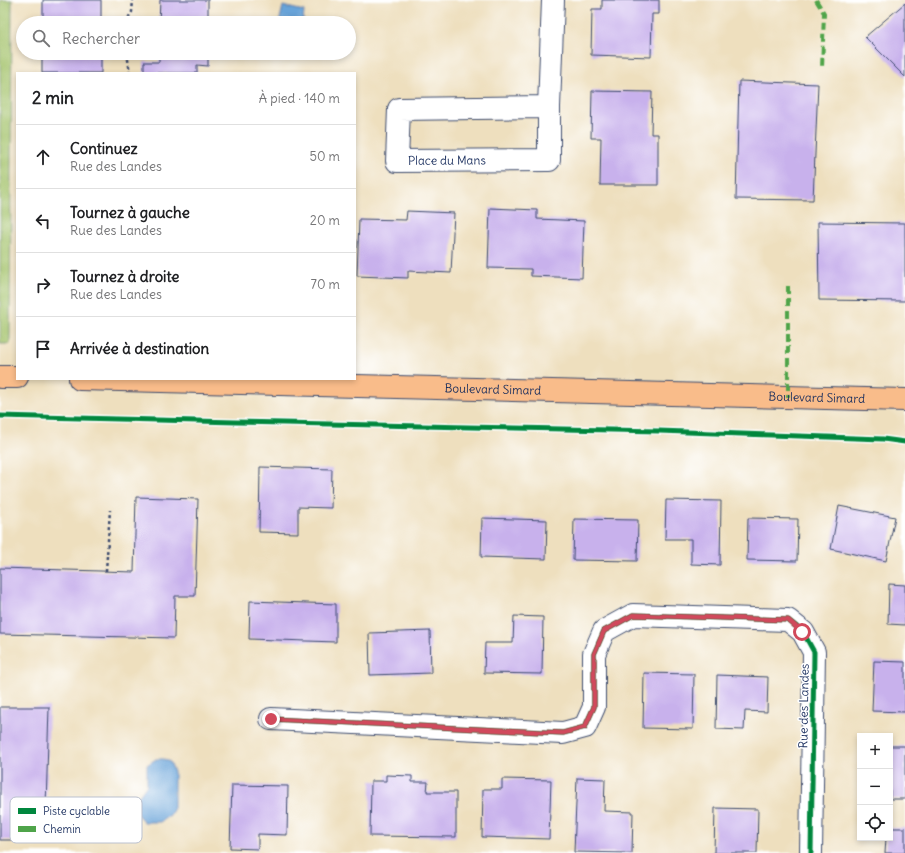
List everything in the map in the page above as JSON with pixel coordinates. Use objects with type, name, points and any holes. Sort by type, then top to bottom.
[{"type":"main road","points":[[0,377],[16,377]]},
{"type":"main road","name":"Boulevard Simard","points":[[119,380],[905,400]]},
{"type":"street","name":"Place du Mans","points":[[549,107],[399,109],[397,161],[549,160],[549,107],[553,0]]},
{"type":"street","name":"Rue des Landes","points":[[271,719],[563,733],[585,727],[594,707],[594,654],[604,631],[633,615],[788,620],[802,632],[814,652],[811,853]]},
{"type":"path","points":[[130,16],[132,12],[133,0]]},
{"type":"path","points":[[128,60],[130,72]]},
{"type":"path","points":[[106,571],[110,510]]},
{"type":"green space","points":[[0,0],[12,0],[10,344],[0,344]]},
{"type":"water","points":[[283,6],[304,11],[304,16],[281,16]]},
{"type":"water","points":[[156,759],[164,759],[170,762],[174,772],[174,808],[170,815],[160,822],[144,822],[142,820],[142,797],[138,797],[147,785],[147,765]]},
{"type":"building","points":[[43,0],[101,0],[101,16],[43,16]]},
{"type":"building","points":[[160,0],[208,0],[208,16],[159,16]]},
{"type":"building","points":[[602,0],[659,0],[659,14],[652,14],[651,57],[591,55],[592,9],[602,9]]},
{"type":"building","points":[[905,3],[905,77],[865,37]]},
{"type":"building","points":[[42,60],[101,60],[101,72],[42,72]]},
{"type":"building","points":[[159,60],[208,60],[208,66],[197,65],[197,72],[144,72],[144,62],[159,62]]},
{"type":"building","points":[[739,81],[818,84],[813,200],[736,199]]},
{"type":"building","points":[[592,91],[652,92],[651,134],[658,134],[658,185],[600,185],[601,138],[591,138]]},
{"type":"building","points":[[490,208],[537,210],[537,219],[584,221],[582,278],[531,276],[531,269],[488,268]]},
{"type":"building","points":[[407,211],[454,213],[451,273],[408,271],[408,278],[357,276],[359,219],[406,220]]},
{"type":"building","points":[[818,222],[905,223],[905,301],[819,300]]},
{"type":"building","points":[[260,467],[332,469],[331,508],[298,507],[298,533],[259,532]]},
{"type":"building","points":[[136,497],[198,499],[195,596],[175,596],[174,638],[0,634],[0,568],[134,572]]},
{"type":"building","points":[[666,500],[721,501],[720,565],[691,564],[691,539],[665,539]]},
{"type":"building","points":[[839,506],[895,517],[886,561],[831,549]]},
{"type":"building","points":[[482,518],[547,520],[546,559],[481,557]]},
{"type":"building","points":[[748,518],[798,519],[797,561],[747,560]]},
{"type":"building","points":[[574,519],[638,520],[637,561],[573,560]]},
{"type":"building","points":[[889,584],[905,585],[905,625],[888,624]]},
{"type":"building","points":[[250,601],[336,604],[336,642],[249,639]]},
{"type":"building","points":[[514,616],[543,617],[542,674],[484,673],[485,643],[513,643]]},
{"type":"building","points":[[430,631],[431,673],[370,675],[369,633]]},
{"type":"building","points":[[874,661],[905,662],[905,712],[872,711]]},
{"type":"building","points":[[644,673],[694,674],[693,729],[643,728]]},
{"type":"building","points":[[717,675],[768,677],[767,712],[745,711],[744,730],[716,729]]},
{"type":"building","points":[[0,707],[49,707],[46,797],[10,797],[10,840],[0,840]]},
{"type":"building","points":[[893,746],[905,746],[905,799],[893,799]]},
{"type":"building","points":[[386,775],[412,776],[412,782],[428,782],[427,792],[456,792],[456,837],[370,836],[371,781],[386,781]]},
{"type":"building","points":[[577,778],[605,779],[604,811],[633,812],[632,853],[574,852]]},
{"type":"building","points":[[502,779],[551,780],[549,839],[482,837],[483,789],[502,789]]},
{"type":"building","points":[[232,785],[288,786],[287,835],[258,834],[258,849],[230,848]]},
{"type":"building","points":[[715,808],[758,809],[757,853],[714,853]]},
{"type":"building","points":[[893,828],[905,828],[905,853],[885,853],[886,841],[893,841]]},
{"type":"marked path","points":[[816,0],[824,13],[822,69]]},
{"type":"marked path","points":[[788,286],[788,397]]},
{"type":"cycle path","points":[[0,416],[659,431],[883,439],[905,442]]},
{"type":"cycle path","points":[[271,719],[563,733],[585,727],[594,707],[594,654],[604,631],[633,615],[788,620],[803,632],[814,652],[811,853]]},
{"type":"route","points":[[271,719],[563,733],[585,727],[594,707],[594,654],[604,631],[633,615],[788,620],[802,632]]}]
